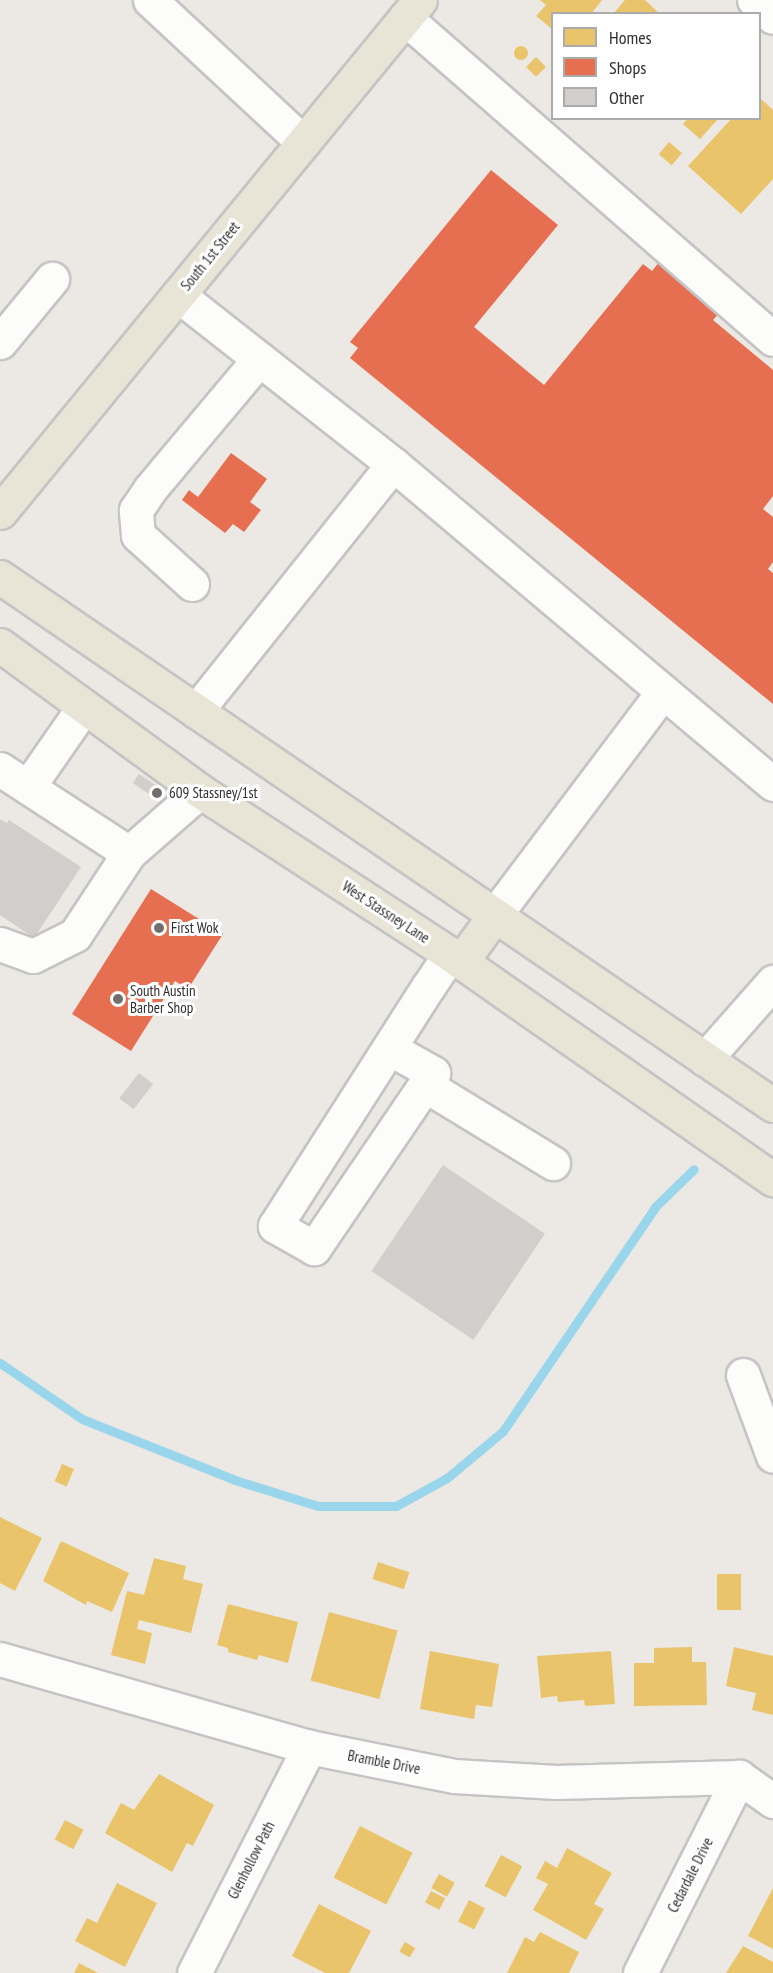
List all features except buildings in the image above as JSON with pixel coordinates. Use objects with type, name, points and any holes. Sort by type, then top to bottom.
[{"type":"main road","name":"South 1st Street","points":[[0,512],[413,9]]},
{"type":"main road","points":[[0,577],[773,1105]]},
{"type":"main road","name":"West Stassney Lane","points":[[0,645],[83,708],[200,791],[456,958],[773,1179]]},
{"type":"main road","points":[[456,958],[494,916]]},
{"type":"street","points":[[150,0],[303,142]]},
{"type":"street","points":[[754,0],[773,17]]},
{"type":"street","points":[[413,9],[773,339]]},
{"type":"street","points":[[4,335],[52,279]]},
{"type":"street","points":[[178,295],[393,464],[773,784]]},
{"type":"street","points":[[192,584],[138,535],[136,510],[150,489],[259,359]]},
{"type":"street","points":[[196,711],[393,464]]},
{"type":"street","points":[[494,916],[663,692]]},
{"type":"street","points":[[28,787],[83,708]]},
{"type":"street","points":[[0,769],[129,853]]},
{"type":"street","points":[[0,944],[33,956],[75,935],[129,853],[200,791]]},
{"type":"street","points":[[389,1048],[433,1073],[314,1248],[275,1226],[389,1048],[456,958]]},
{"type":"street","points":[[705,1059],[773,982]]},
{"type":"street","points":[[425,1085],[553,1163]]},
{"type":"street","points":[[743,1375],[773,1456]]},
{"type":"street","name":"Bramble Drive","points":[[0,1659],[309,1747],[454,1776],[556,1782],[739,1777]]},
{"type":"street","name":"Glenhollow Path","points":[[194,1973],[309,1747]]},
{"type":"street","points":[[739,1777],[773,1801]]},
{"type":"street","name":"Cedardale Drive","points":[[640,1973],[739,1777]]},
{"type":"waterway","points":[[0,1363],[82,1419],[235,1480],[318,1506],[396,1506],[447,1478],[503,1431],[655,1207],[694,1169]]},
{"type":"place","name":"609 Stassney/1st","points":[[157,793]]},
{"type":"place","name":"First Wok","points":[[159,928]]},
{"type":"place","name":"South Austin Barber Shop","points":[[118,999]]}]
